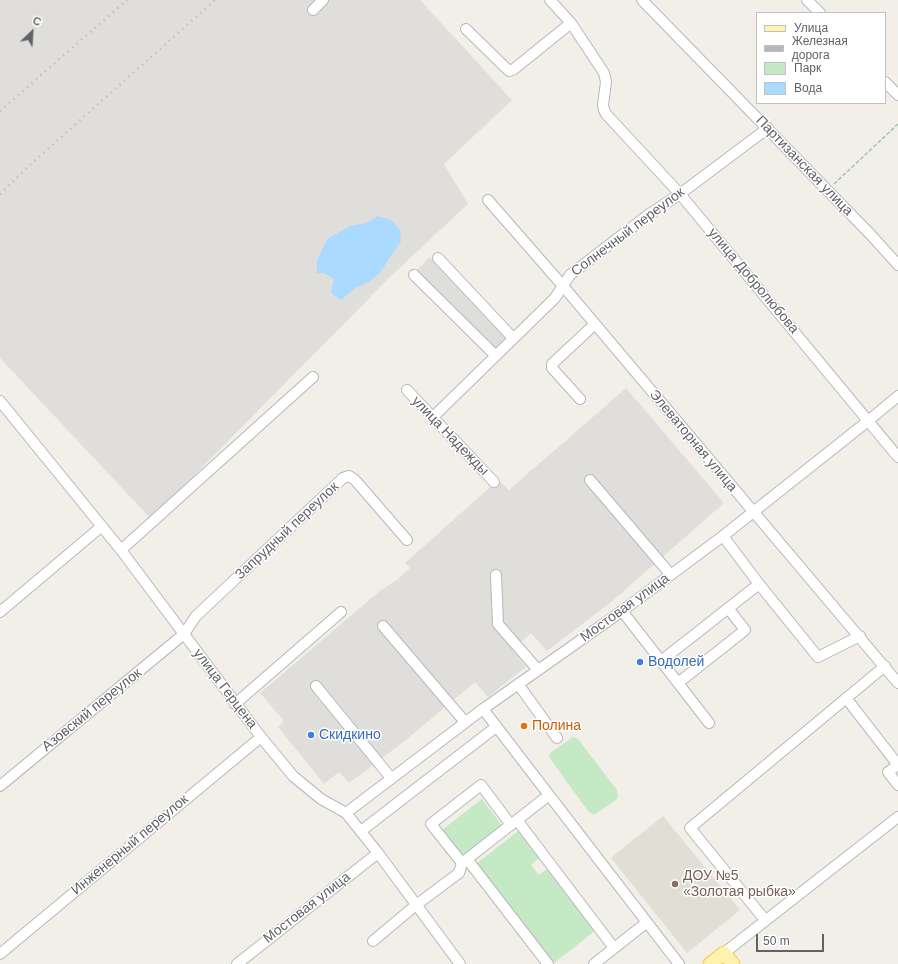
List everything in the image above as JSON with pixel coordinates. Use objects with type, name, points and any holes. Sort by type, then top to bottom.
[{"type":"main road","points":[[710,964],[724,953],[733,964]]},
{"type":"street","points":[[313,10],[323,0]]},
{"type":"street","points":[[466,29],[509,71],[514,69],[571,23],[550,0]]},
{"type":"street","name":"Партизанская улица","points":[[642,0],[768,128],[898,264]]},
{"type":"street","points":[[807,0],[819,12]]},
{"type":"street","name":"улица Добролюбова","points":[[571,23],[604,73],[606,82],[604,110],[606,114],[680,194],[898,457]]},
{"type":"street","points":[[886,83],[898,95]]},
{"type":"street","name":"Солнечный переулок","points":[[432,417],[555,298],[570,275],[648,215],[680,194],[768,128]]},
{"type":"street","name":"Элеваторная улица","points":[[488,200],[563,286],[860,636],[898,683]]},
{"type":"street","points":[[438,258],[513,338]]},
{"type":"street","points":[[414,275],[495,355]]},
{"type":"street","points":[[580,399],[552,368],[552,364],[595,324]]},
{"type":"street","points":[[121,550],[313,377]]},
{"type":"street","name":"улица Надежды","points":[[406,390],[494,482]]},
{"type":"street","name":"Мостовая улица","points":[[346,813],[483,709],[622,611],[723,536],[868,422],[898,396]]},
{"type":"street","name":"улица Герцена","points":[[0,401],[121,550],[261,737],[293,776],[321,799],[346,813],[378,853],[456,962]]},
{"type":"street","name":"Запрудный переулок","points":[[184,634],[196,616],[343,478],[349,476],[355,480],[407,540]]},
{"type":"street","points":[[590,480],[671,575]]},
{"type":"street","points":[[0,612],[102,526]]},
{"type":"street","points":[[723,536],[759,584],[818,657],[860,636]]},
{"type":"street","points":[[496,575],[498,624],[538,670]]},
{"type":"street","points":[[661,661],[759,584]]},
{"type":"street","points":[[678,683],[745,630],[728,608]]},
{"type":"street","points":[[622,611],[709,723]]},
{"type":"street","points":[[235,704],[341,612]]},
{"type":"street","points":[[383,626],[466,722]]},
{"type":"street","name":"Азовский переулок","points":[[0,786],[184,634]]},
{"type":"street","points":[[765,920],[690,828],[885,666]]},
{"type":"street","points":[[518,684],[557,738]]},
{"type":"street","points":[[316,686],[391,778]]},
{"type":"street","points":[[846,698],[898,765],[888,772],[898,785]]},
{"type":"street","points":[[483,709],[679,964]]},
{"type":"street","points":[[361,831],[496,726]]},
{"type":"street","name":"Инженерный переулок","points":[[0,954],[261,737]]},
{"type":"street","points":[[548,964],[432,824],[481,785],[514,822],[614,948]]},
{"type":"street","points":[[373,941],[416,905],[459,873],[464,861],[549,795]]},
{"type":"street","points":[[724,953],[898,817]]},
{"type":"street","name":"Мостовая улица","points":[[237,964],[378,853]]},
{"type":"street","points":[[594,964],[646,923]]},
{"type":"path","points":[[827,191],[898,124]]},
{"type":"shaded area","points":[[0,0],[420,0],[512,100],[444,164],[468,204],[392,275],[151,519],[0,358]]},
{"type":"shaded area","points":[[430,257],[508,337],[495,350],[417,270]]},
{"type":"shaded area","points":[[626,388],[724,503],[611,602],[547,651],[531,633],[512,650],[526,667],[488,697],[475,682],[406,740],[349,783],[339,772],[324,784],[278,727],[284,721],[260,693],[381,590],[397,580],[410,568],[405,563],[498,480],[509,490]]},
{"type":"shaded area","name":"ДОУ №5 «Золотая рыбка»","points":[[663,816],[740,910],[687,953],[611,858]]},
{"type":"green space","points":[[573,737],[578,739],[617,790],[618,797],[616,800],[594,815],[588,811],[549,757],[550,753]]},
{"type":"green space","points":[[482,799],[503,827],[464,858],[442,830]]},
{"type":"green space","points":[[518,831],[539,858],[531,865],[539,875],[547,869],[596,930],[554,963],[476,864]]},
{"type":"water","points":[[378,216],[391,220],[400,230],[401,241],[379,274],[367,283],[354,289],[341,300],[331,293],[334,279],[324,273],[317,273],[317,261],[327,239],[350,226],[366,223]]},
{"type":"railway","points":[[0,111],[127,0]]},
{"type":"railway","points":[[0,194],[31,164],[215,0]]},
{"type":"place","name":"Водолей","points":[[640,662]]},
{"type":"place","name":"Полина","points":[[524,726]]},
{"type":"place","name":"Скидкино","points":[[311,735]]},
{"type":"place","name":"ДОУ №5 «Золотая рыбка»","points":[[675,884]]}]
